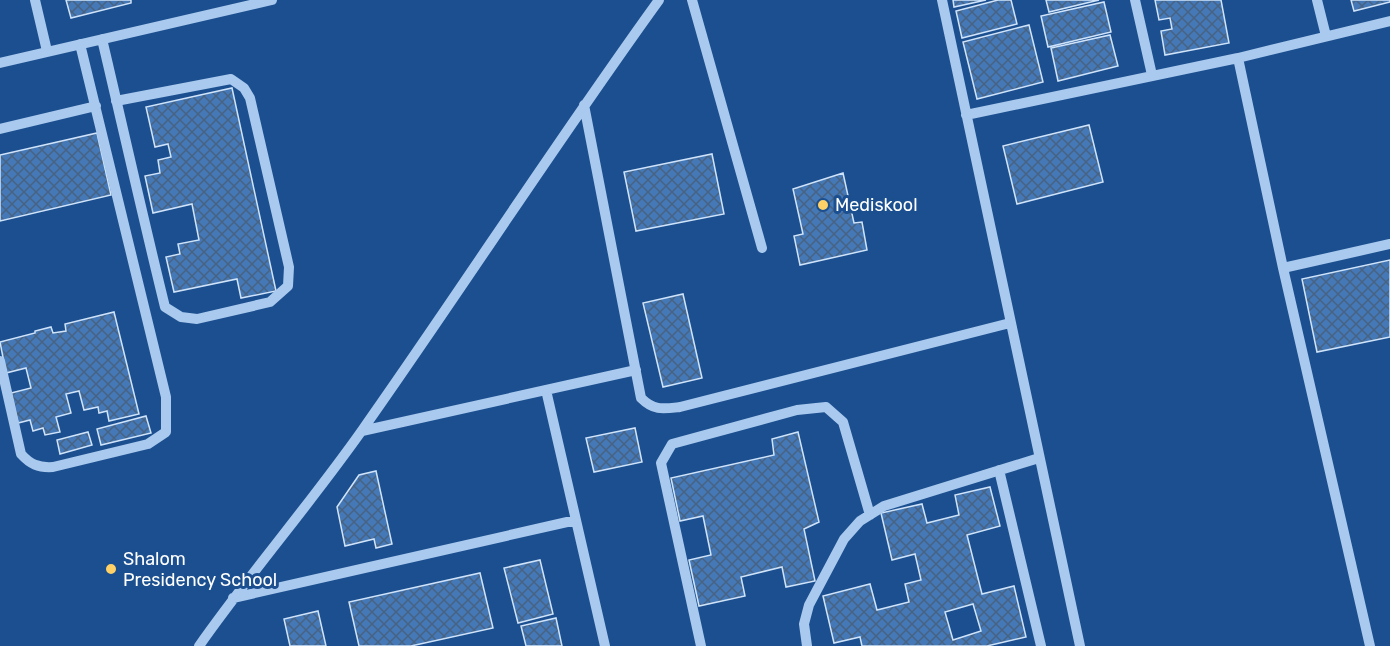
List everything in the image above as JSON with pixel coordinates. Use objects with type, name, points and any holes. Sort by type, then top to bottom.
[{"type":"street","points":[[34,0],[47,51]]},
{"type":"street","points":[[0,63],[232,5],[272,0]]},
{"type":"street","points":[[199,646],[233,598],[362,431],[584,105],[659,0]]},
{"type":"street","points":[[692,0],[762,248]]},
{"type":"street","points":[[942,0],[1080,646]]},
{"type":"street","points":[[1135,0],[1152,75]]},
{"type":"street","points":[[1317,0],[1326,36]]},
{"type":"street","points":[[966,115],[1238,58],[1390,21]]},
{"type":"street","points":[[102,39],[116,100],[165,307],[181,317],[197,319],[270,302],[288,286],[289,267],[250,98],[244,88],[231,79],[116,100]]},
{"type":"street","points":[[0,362],[21,454],[30,464],[43,468],[148,444],[166,432],[166,397],[80,44]]},
{"type":"street","points":[[1238,58],[1282,267],[1370,646]]},
{"type":"street","points":[[584,105],[641,398],[650,406],[662,409],[680,407],[1010,323]]},
{"type":"street","points":[[0,129],[96,106]]},
{"type":"street","points":[[1282,267],[1390,244]]},
{"type":"street","points":[[362,431],[636,370]]},
{"type":"street","points":[[546,390],[605,646]]},
{"type":"street","points":[[702,646],[661,463],[672,444],[797,410],[826,407],[843,422],[870,515]]},
{"type":"street","points":[[807,646],[804,624],[809,605],[844,539],[860,521],[884,506],[1039,458]]},
{"type":"street","points":[[999,470],[1041,646]]},
{"type":"street","points":[[233,598],[576,520]]},
{"type":"building","points":[[66,0],[131,0],[131,3],[71,18]]},
{"type":"building","points":[[953,0],[986,0],[954,7]]},
{"type":"building","points":[[998,0],[1011,0],[1017,24],[962,38],[956,11]]},
{"type":"building","points":[[1046,0],[1099,0],[1049,12]]},
{"type":"building","points":[[1155,0],[1221,0],[1229,43],[1165,55],[1161,31],[1172,29],[1170,18],[1159,20]]},
{"type":"building","points":[[1351,0],[1390,0],[1390,2],[1354,11]]},
{"type":"building","points":[[1104,2],[1111,32],[1048,47],[1041,16]]},
{"type":"building","points":[[1029,25],[1043,82],[977,99],[963,42]]},
{"type":"building","points":[[1110,35],[1118,66],[1058,81],[1051,48]]},
{"type":"building","points":[[232,88],[276,291],[241,298],[237,279],[174,292],[166,257],[180,254],[178,244],[199,240],[192,204],[153,213],[145,176],[160,173],[158,160],[171,157],[168,144],[155,147],[146,107]]},
{"type":"building","points":[[1089,125],[1103,182],[1017,204],[1003,146]]},
{"type":"building","points":[[97,133],[111,195],[0,221],[0,155]]},
{"type":"building","points":[[712,154],[724,214],[636,231],[624,172]]},
{"type":"building","name":"Mediskool","points":[[843,173],[854,223],[862,222],[867,250],[800,265],[794,236],[803,234],[793,189]]},
{"type":"building","points":[[1390,260],[1390,337],[1317,352],[1302,279]]},
{"type":"building","points":[[683,294],[702,378],[663,387],[643,303]]},
{"type":"building","points":[[114,312],[139,414],[109,421],[107,411],[99,413],[98,407],[84,410],[79,391],[66,394],[71,413],[56,417],[60,432],[45,435],[43,428],[33,431],[30,420],[18,423],[11,393],[31,388],[26,368],[6,373],[0,342],[51,327],[53,333],[66,331],[65,324]]},
{"type":"building","points":[[146,416],[151,433],[101,445],[97,429]]},
{"type":"building","points":[[635,428],[642,462],[594,472],[586,438]]},
{"type":"building","points":[[88,432],[92,445],[60,454],[57,440]]},
{"type":"building","points":[[798,432],[819,522],[804,529],[815,581],[786,587],[782,567],[741,577],[745,596],[699,606],[689,560],[711,555],[703,516],[680,521],[671,478],[774,455],[772,439]]},
{"type":"building","points":[[376,471],[392,544],[376,548],[374,539],[345,546],[337,507],[359,475]]},
{"type":"building","points":[[990,487],[1000,526],[967,535],[982,594],[1014,586],[1026,637],[987,646],[862,646],[860,637],[834,643],[823,596],[870,584],[877,610],[909,602],[905,584],[921,580],[915,554],[892,560],[881,513],[922,504],[927,523],[959,515],[955,495]],"holes":[[[973,604],[981,631],[953,640],[945,612]]]},
{"type":"building","points":[[540,560],[553,614],[518,623],[504,568]]},
{"type":"building","points":[[480,573],[493,628],[411,646],[359,646],[349,602]]},
{"type":"building","points":[[318,611],[326,646],[290,646],[284,619]]},
{"type":"building","points":[[556,618],[562,646],[526,646],[521,626]]},
{"type":"place","name":"Mediskool","points":[[823,205]]},
{"type":"place","name":"Shalom Presidency School","points":[[111,569]]}]
